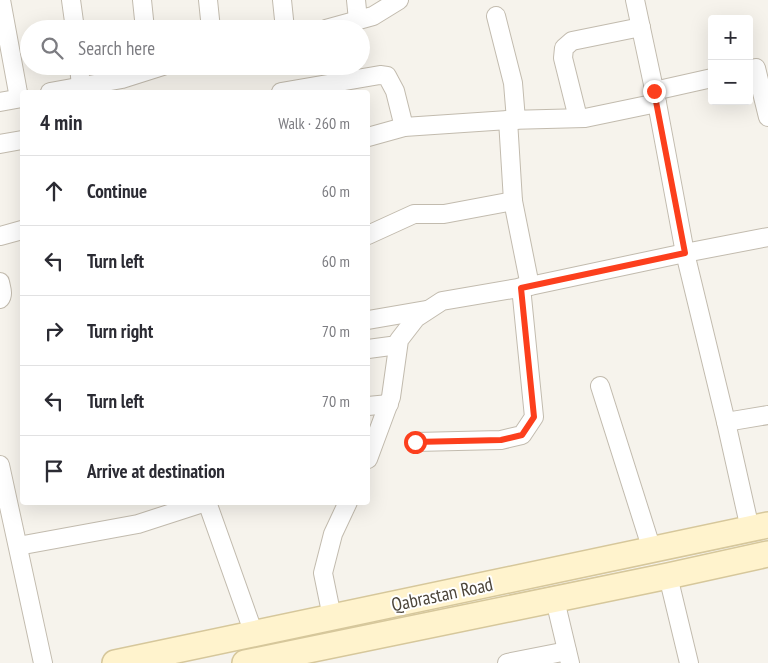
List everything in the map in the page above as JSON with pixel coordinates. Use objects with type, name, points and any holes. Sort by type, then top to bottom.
[{"type":"main road","name":"Qabrastan Road","points":[[116,663],[759,527]]},
{"type":"main road","name":"Qabrastan Road","points":[[245,663],[299,658],[768,554]]},
{"type":"street","points":[[1,0],[20,93]]},
{"type":"street","points":[[71,0],[74,20]]},
{"type":"street","points":[[142,0],[144,20]]},
{"type":"street","points":[[208,0],[210,20]]},
{"type":"street","points":[[282,0],[284,20]]},
{"type":"street","points":[[356,0],[358,20],[373,16],[399,0]]},
{"type":"street","points":[[635,0],[656,97],[685,253],[726,422],[759,527]]},
{"type":"street","points":[[415,442],[501,440],[522,435],[534,417],[525,287],[513,201],[513,83],[496,16]]},
{"type":"street","points":[[578,118],[563,58],[564,48],[572,41],[640,27]]},
{"type":"street","points":[[758,68],[768,117]]},
{"type":"street","points":[[80,75],[81,87]]},
{"type":"street","points":[[62,90],[81,87],[123,86],[142,75]]},
{"type":"street","points":[[293,90],[380,75],[387,76],[394,91],[404,127]]},
{"type":"street","points":[[370,136],[404,127],[512,120],[585,118],[708,79]]},
{"type":"street","points":[[0,102],[20,98]]},
{"type":"street","points":[[0,144],[20,140]]},
{"type":"street","points":[[370,234],[414,214],[444,214],[513,201]]},
{"type":"street","points":[[0,236],[20,231]]},
{"type":"street","points":[[370,454],[391,397],[399,340],[416,318],[442,301],[525,287],[768,237]]},
{"type":"street","points":[[0,282],[2,297],[0,299]]},
{"type":"street","points":[[370,320],[430,309]]},
{"type":"street","points":[[370,349],[398,345]]},
{"type":"street","points":[[600,386],[652,550]]},
{"type":"street","points":[[370,406],[388,404]]},
{"type":"street","points":[[726,422],[768,415]]},
{"type":"street","points":[[0,465],[43,663]]},
{"type":"street","points":[[18,546],[138,524],[198,505]]},
{"type":"street","points":[[208,505],[254,634]]},
{"type":"street","points":[[332,617],[323,573],[333,534],[347,505]]},
{"type":"street","points":[[668,576],[689,663]]},
{"type":"street","points":[[507,663],[569,657],[555,600]]},
{"type":"route","points":[[415,442],[501,440],[522,435],[534,417],[521,288],[685,253],[654,91]]}]
